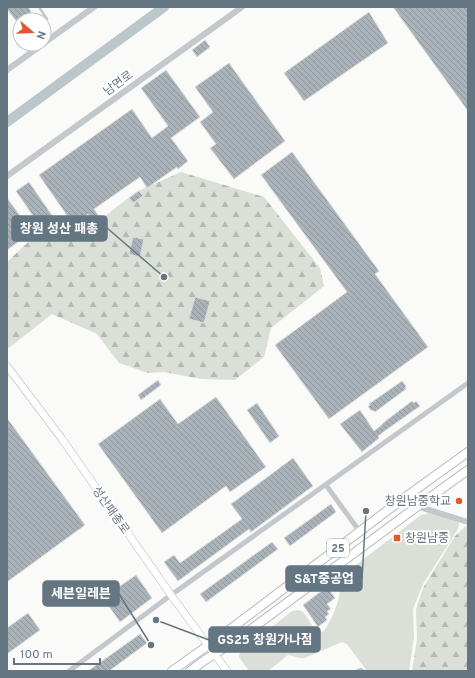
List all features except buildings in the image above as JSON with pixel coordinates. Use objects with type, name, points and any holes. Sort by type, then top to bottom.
[{"type":"main road","name":"성산패총로","points":[[7,366],[62,439],[171,595],[227,671]]},
{"type":"main road","name":"25","points":[[172,671],[220,637],[400,501],[468,452]]},
{"type":"main road","name":"25","points":[[190,671],[235,641],[468,470]]},
{"type":"street","points":[[52,38],[94,7]]},
{"type":"street","name":"남면로","points":[[7,176],[242,7]]},
{"type":"street","points":[[7,70],[33,52]]},
{"type":"street","points":[[69,671],[171,595],[468,383]]},
{"type":"street","points":[[326,485],[360,532]]},
{"type":"street","points":[[400,501],[468,522]]},
{"type":"lane","points":[[356,671],[361,669],[364,671]]},
{"type":"green space","points":[[181,172],[264,197],[320,268],[324,286],[271,328],[264,357],[235,380],[201,379],[164,372],[148,373],[119,363],[97,334],[52,314],[9,348],[7,346],[7,262],[43,228],[90,228],[136,192]]},
{"type":"green space","points":[[429,513],[454,518],[459,523],[458,529],[423,584],[413,609],[414,637],[409,671],[367,671],[347,644],[342,642],[305,658],[288,655],[268,671],[249,671],[239,657],[240,652],[292,611],[299,610],[305,614],[318,631],[323,632],[334,612],[339,598],[340,589],[350,578],[352,568],[421,515]]},
{"type":"green space","points":[[468,526],[468,671],[412,671],[417,639],[416,609],[423,588],[455,536]]},
{"type":"waterway","points":[[7,122],[164,7]]},
{"type":"place","name":"창원 성산 패총","points":[[164,277]]},
{"type":"place","name":"창원남중학교","points":[[459,501]]},
{"type":"place","name":"S&T중공업","points":[[366,511]]},
{"type":"place","name":"창원남중","points":[[397,538]]},
{"type":"place","name":"GS25 창원가나점","points":[[156,620]]},
{"type":"place","name":"세븐일레븐","points":[[151,645]]}]
